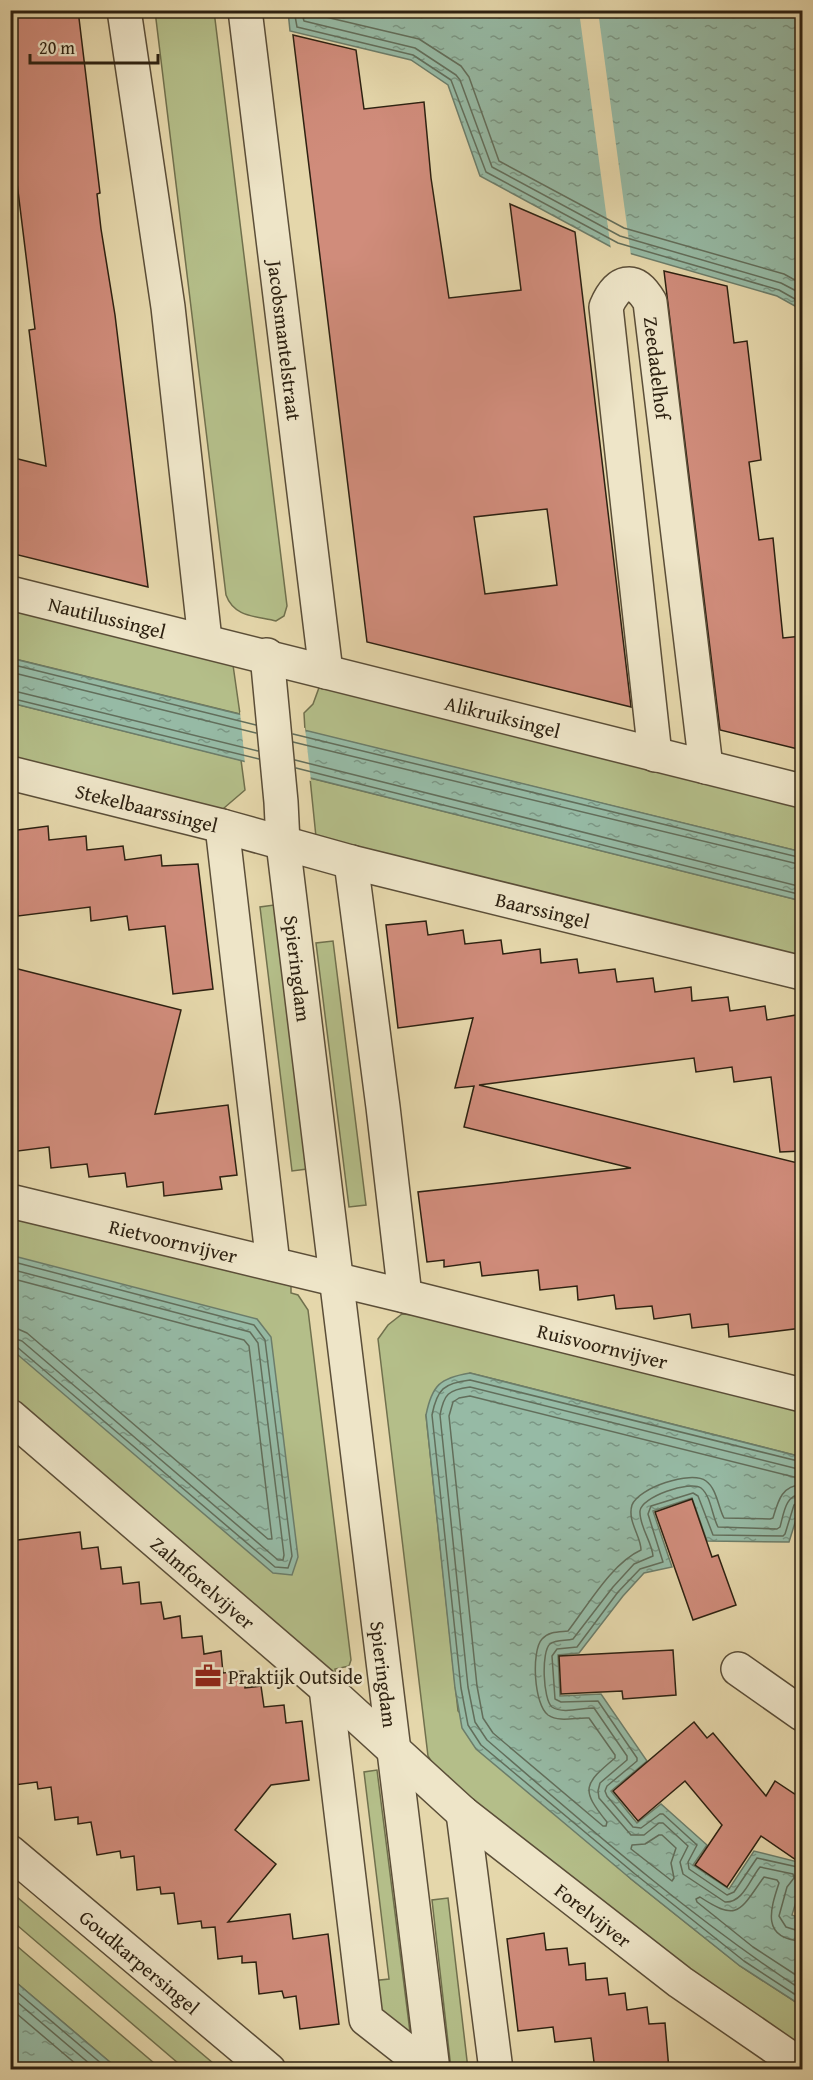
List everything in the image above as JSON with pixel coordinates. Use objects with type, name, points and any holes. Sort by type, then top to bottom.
[{"type":"street","points":[[124,10],[168,307],[205,640]]},
{"type":"street","name":"Jacobsmantelstraat","points":[[245,10],[326,672]]},
{"type":"street","name":"Zeedadelhof","points":[[656,755],[606,307],[619,286],[632,284],[643,290],[650,302],[706,767]]},
{"type":"street","name":"Nautilussingel","points":[[10,593],[205,640]]},
{"type":"street","name":"Alikruiksingel","points":[[205,640],[268,671],[326,672],[802,791]]},
{"type":"street","name":"Spieringdam","points":[[268,671],[283,843],[432,2070]]},
{"type":"street","name":"Stekelbaarssingel","points":[[10,774],[283,843]]},
{"type":"street","points":[[222,826],[273,1264]]},
{"type":"street","name":"Baarssingel","points":[[283,843],[802,974]]},
{"type":"street","points":[[336,1280],[405,1296],[351,862]]},
{"type":"street","name":"Rietvoornvijver","points":[[10,1201],[336,1280]]},
{"type":"street","name":"Ruisvoornvijver","points":[[405,1296],[802,1395]]},
{"type":"street","name":"Zalmforelvijver","points":[[10,1416],[394,1749]]},
{"type":"street","points":[[738,1669],[802,1714]]},
{"type":"street","name":"Spieringdam","points":[[326,1688],[366,2019],[432,2070]]},
{"type":"street","name":"Forelvijver","points":[[394,1749],[463,1813],[680,1982],[802,2066]]},
{"type":"street","points":[[463,1813],[496,2070]]},
{"type":"street","name":"Goudkarpersingel","points":[[10,1852],[269,2070]]},
{"type":"shaded area","points":[[155,11],[214,11],[287,606],[284,616],[276,621],[240,612],[234,608],[226,595]]},
{"type":"shaded area","points":[[10,609],[233,665],[240,714],[11,658]]},
{"type":"shaded area","points":[[320,685],[802,806],[802,852],[305,731],[304,713],[313,704]]},
{"type":"shaded area","points":[[11,703],[241,760],[245,790],[217,814],[11,763]]},
{"type":"shaded area","points":[[310,778],[802,901],[802,958],[316,837]]},
{"type":"shaded area","points":[[274,905],[307,1169],[292,1171],[260,907]]},
{"type":"shaded area","points":[[333,941],[366,1205],[349,1207],[316,943]]},
{"type":"shaded area","points":[[11,1211],[291,1281],[291,1293],[298,1295],[308,1310],[351,1660],[349,1666],[335,1669],[337,1688],[11,1405]]},
{"type":"shaded area","points":[[402,1314],[425,1316],[802,1410],[802,1457],[470,1373],[426,1415],[458,1711],[631,1879],[740,1966],[802,2006],[802,2053],[771,2032],[448,1785],[448,1776],[439,1774],[428,1756],[378,1339],[388,1325]]},
{"type":"shaded area","points":[[377,1770],[410,2032],[399,2031],[379,2018],[371,1981],[389,1979],[364,1772]]},
{"type":"shaded area","points":[[10,1892],[220,2069],[185,2069],[11,1920]]},
{"type":"shaded area","points":[[448,1898],[468,2069],[451,2069],[432,1900]]},
{"type":"shaded area","points":[[11,1941],[161,2069],[118,2069],[11,1978]]},
{"type":"water","points":[[288,11],[802,11],[802,310],[777,296],[615,249],[480,176],[448,85],[411,60],[290,31]]},
{"type":"water","points":[[10,658],[802,852],[802,901],[11,703]]},
{"type":"water","points":[[10,1255],[257,1319],[271,1337],[298,1557],[292,1575],[273,1573],[11,1349]]},
{"type":"water","points":[[470,1373],[802,1457],[802,1507],[800,1507],[789,1542],[707,1541],[692,1498],[653,1511],[672,1567],[644,1573],[579,1653],[558,1655],[560,1696],[601,1694],[647,1761],[611,1791],[637,1823],[661,1804],[707,1845],[693,1865],[729,1889],[754,1851],[802,1863],[802,1882],[792,1915],[802,1919],[802,2006],[740,1966],[631,1879],[476,1749],[462,1728],[455,1688],[426,1415],[431,1396],[439,1385],[451,1377]]},
{"type":"water","points":[[11,1978],[118,2069],[11,2069]]},
{"type":"pier","points":[[579,11],[598,11],[631,256],[611,250]]},
{"type":"pier","points":[[240,712],[305,728],[311,781],[245,764]]},
{"type":"building","points":[[10,10],[78,10],[100,193],[97,194],[101,229],[115,315],[148,587],[10,553],[10,457],[46,466],[29,330],[35,329],[10,126]]},
{"type":"building","points":[[293,35],[356,50],[364,109],[424,102],[431,178],[449,298],[521,290],[510,204],[575,232],[631,707],[367,642]],"holes":[[[547,509],[557,585],[485,594],[474,517]]]},
{"type":"building","points":[[664,271],[727,286],[734,343],[747,341],[761,460],[749,462],[759,540],[773,538],[783,638],[802,636],[802,750],[720,730]]},
{"type":"building","points":[[48,826],[49,840],[86,836],[87,850],[123,846],[125,860],[161,855],[162,866],[198,864],[213,989],[173,994],[165,926],[129,930],[127,916],[91,921],[90,907],[18,916],[15,888],[10,888],[10,831]]},
{"type":"building","points":[[426,921],[428,935],[463,930],[465,944],[501,940],[503,954],[540,949],[541,963],[577,959],[579,973],[615,969],[617,982],[653,978],[655,992],[691,987],[692,1001],[728,997],[730,1011],[765,1006],[767,1020],[802,1014],[802,1151],[780,1152],[771,1077],[734,1082],[732,1067],[696,1072],[694,1058],[479,1085],[802,1164],[802,1328],[729,1337],[728,1324],[692,1328],[690,1314],[654,1319],[652,1306],[616,1309],[614,1295],[578,1300],[577,1286],[540,1290],[538,1270],[482,1276],[480,1262],[444,1267],[444,1260],[427,1262],[418,1192],[631,1168],[464,1127],[474,1086],[455,1088],[473,1018],[398,1028],[386,925]]},
{"type":"building","points":[[10,967],[181,1010],[155,1114],[228,1105],[237,1175],[220,1177],[222,1189],[164,1196],[163,1182],[127,1187],[125,1173],[89,1177],[87,1164],[51,1168],[49,1147],[10,1152]]},
{"type":"building","points":[[692,1499],[712,1557],[718,1555],[736,1605],[693,1620],[655,1512]]},
{"type":"building","points":[[80,1532],[82,1549],[98,1547],[101,1569],[121,1567],[123,1584],[139,1582],[141,1604],[161,1602],[164,1619],[180,1616],[182,1638],[202,1636],[204,1654],[221,1651],[223,1673],[243,1671],[245,1688],[261,1686],[264,1707],[284,1705],[286,1723],[302,1721],[309,1780],[271,1785],[235,1830],[276,1864],[228,1922],[290,1914],[293,1939],[328,1934],[339,2024],[300,2029],[296,1996],[284,1998],[282,1991],[259,1994],[256,1962],[242,1963],[242,1956],[218,1959],[215,1927],[202,1928],[201,1921],[178,1924],[174,1893],[161,1894],[160,1887],[137,1890],[134,1856],[121,1858],[120,1851],[97,1855],[91,1822],[78,1824],[78,1817],[55,1820],[51,1787],[38,1789],[37,1782],[14,1785],[10,1759],[10,1541]]},
{"type":"building","points":[[673,1650],[676,1695],[623,1699],[622,1691],[561,1694],[559,1656]]},
{"type":"building","points":[[694,1722],[707,1738],[713,1733],[766,1796],[775,1781],[802,1799],[802,1864],[761,1836],[727,1887],[695,1865],[722,1825],[685,1781],[638,1821],[613,1791]]},
{"type":"building","points":[[544,1933],[546,1950],[567,1948],[569,1965],[585,1963],[586,1980],[607,1978],[609,1995],[625,1993],[627,2010],[647,2007],[649,2024],[665,2023],[669,2070],[595,2070],[591,2038],[555,2042],[553,2027],[518,2031],[507,1939]]},
{"type":"place","name":"Praktijk Outside","points":[[208,1676]]}]
